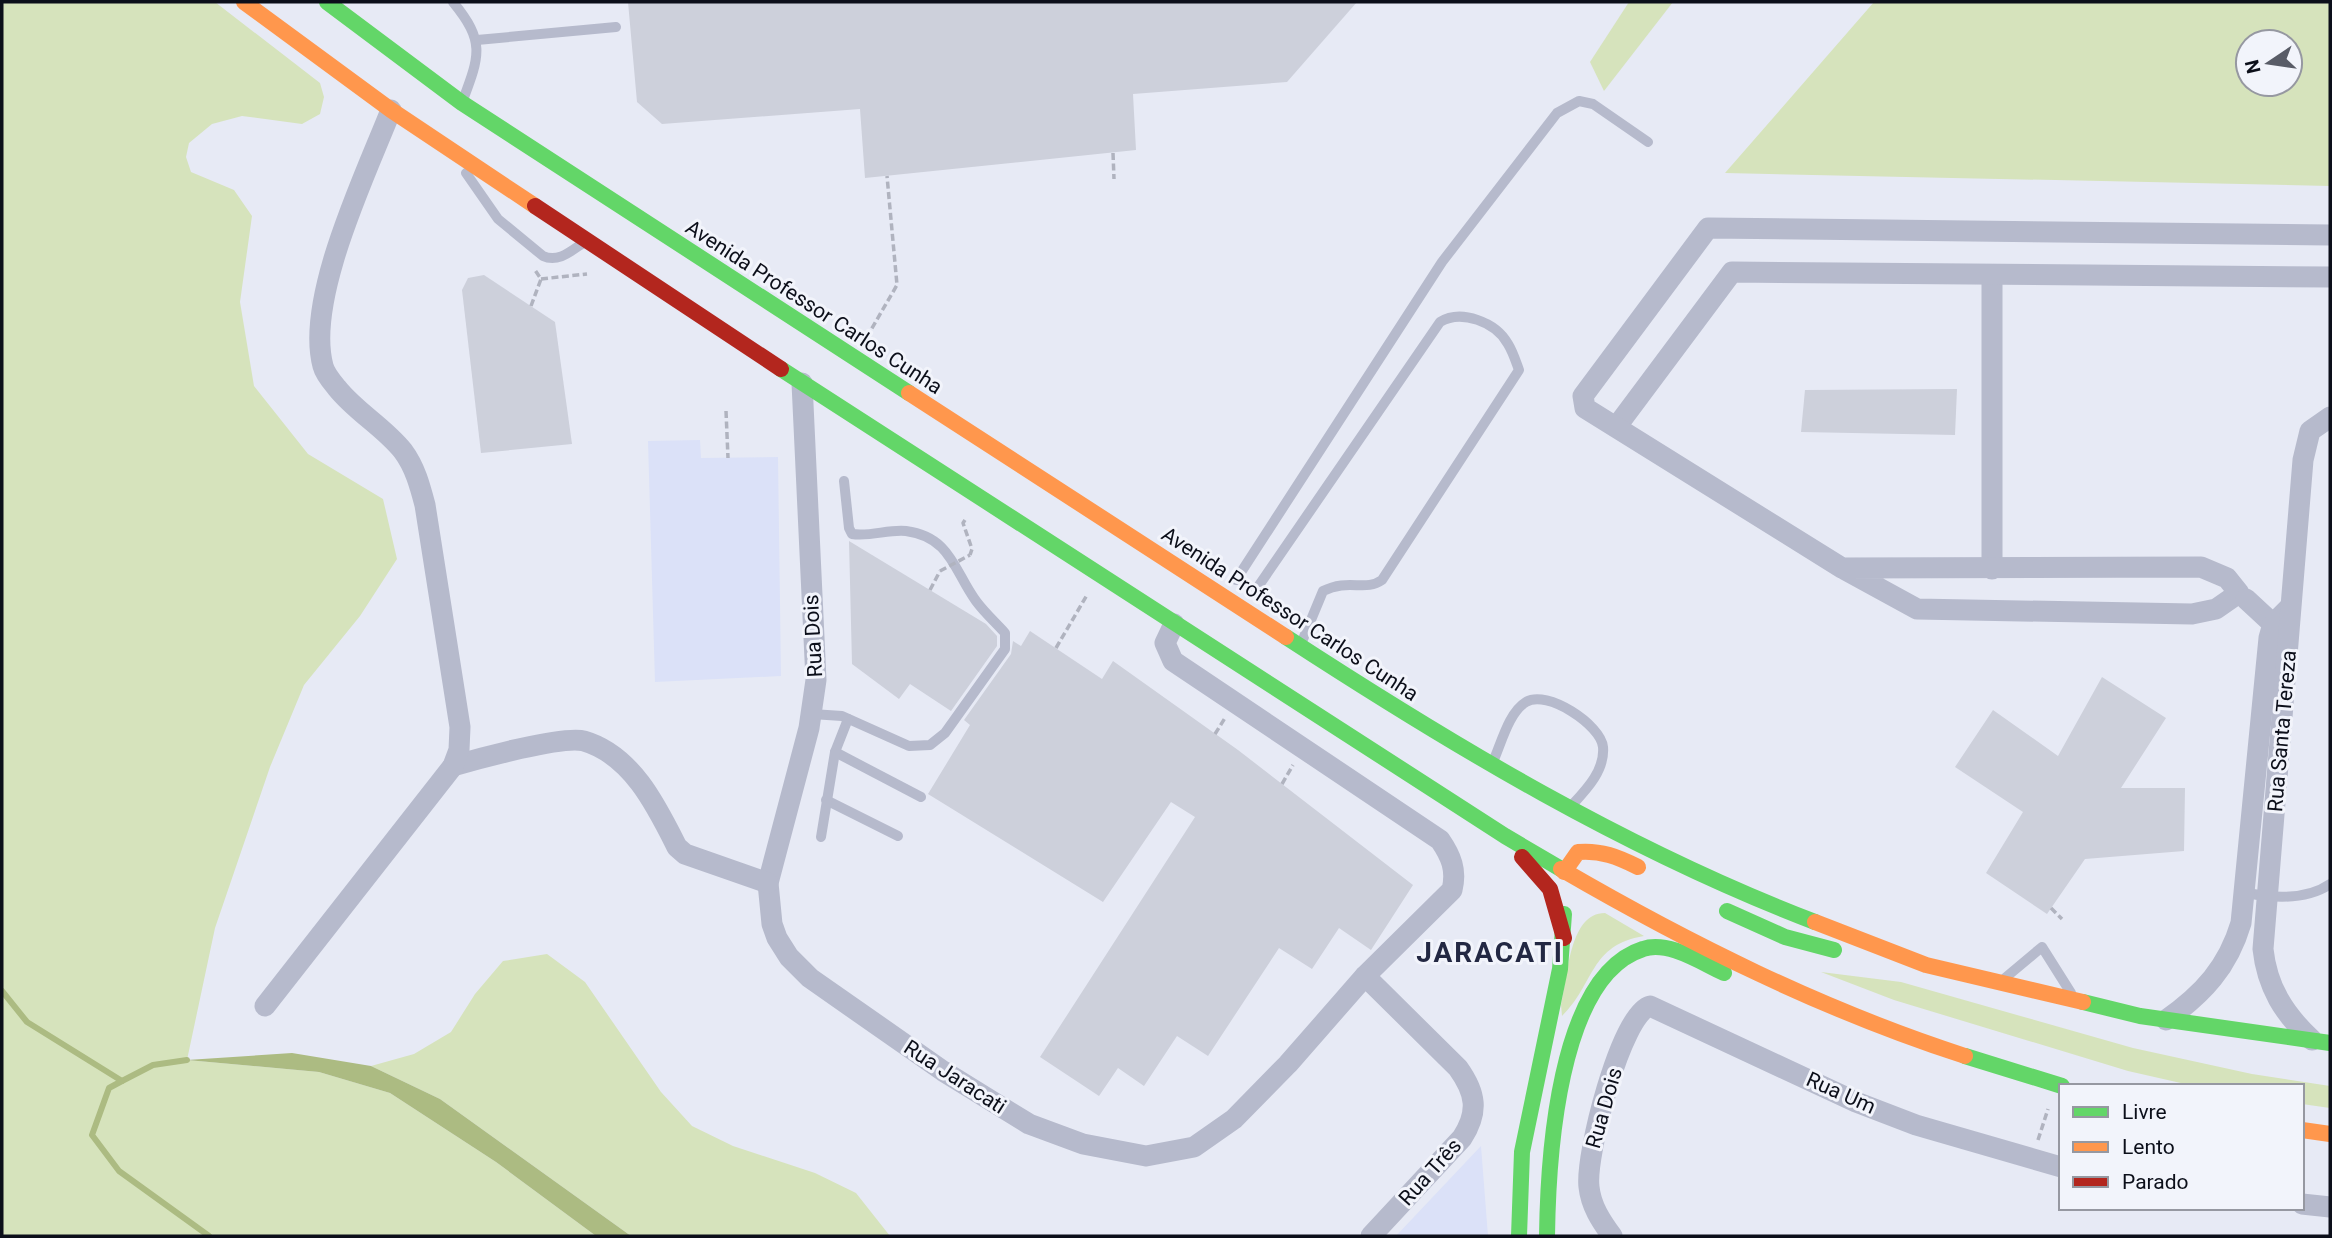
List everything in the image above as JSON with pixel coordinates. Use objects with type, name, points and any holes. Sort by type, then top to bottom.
[{"type":"main road","points":[[244,2],[391,110],[802,383],[1564,872],[1775,982],[1907,1036],[2059,1085]]},
{"type":"main road","name":"Avenida Professor Carlos Cunha","points":[[327,2],[462,103],[1300,646],[1491,766],[1644,849],[1739,893],[1926,965],[1998,984],[2166,1020],[2322,1042]]},
{"type":"main road","points":[[1505,836],[1550,890],[1564,938]]},
{"type":"main road","points":[[1520,1236],[1522,1152],[1564,938],[1564,872],[1578,852],[1595,850],[1613,854],[1649,872]]},
{"type":"main road","points":[[1709,902],[1785,937],[1810,945],[1926,965]]},
{"type":"main road","points":[[1550,1232],[1548,1188],[1567,1066],[1589,999],[1608,970],[1629,953],[1652,947],[1665,948],[1738,979],[1775,982]]},
{"type":"street","points":[[265,1006],[453,766],[459,750],[460,727],[425,505],[416,474],[403,451],[336,388],[323,369],[320,350],[322,304],[341,243],[391,110]]},
{"type":"street","points":[[2242,596],[2216,609],[2192,614],[1925,611],[1910,607],[1842,568],[1585,408],[1583,397],[1706,230],[1712,226],[2330,235]]},
{"type":"street","points":[[1617,426],[1732,272],[1992,276],[2330,276]]},
{"type":"street","points":[[1992,276],[1992,569]]},
{"type":"street","name":"Rua Dois","points":[[768,883],[812,714],[816,680],[802,383]]},
{"type":"street","name":"Rua Santa Tereza","points":[[2166,1020],[2196,997],[2221,970],[2257,895],[2290,636],[2288,609],[2305,444],[2310,431],[2330,417]]},
{"type":"street","points":[[1842,568],[2201,567],[2227,578],[2242,596],[2273,624],[2288,609]]},
{"type":"street","points":[[1174,624],[1166,643],[1172,661],[1335,770],[1353,739]]},
{"type":"street","name":"Rua Santa Tereza","points":[[2273,624],[2266,656],[2257,895],[2265,971],[2282,1007],[2322,1042]]},
{"type":"street","points":[[453,766],[494,755],[582,740],[601,748],[646,789],[677,847],[685,854],[768,883]]},
{"type":"street","name":"Rua Jaracati","points":[[768,883],[772,924],[789,957],[844,1003],[943,1071],[1029,1124],[1083,1144],[1146,1156],[1194,1147],[1234,1119],[1288,1064],[1365,975],[1452,890],[1455,877],[1450,854],[1440,840],[1335,770]]},
{"type":"street","name":"Rua Três","points":[[1365,975],[1458,1068],[1475,1102],[1472,1123],[1462,1138],[1371,1236]]},
{"type":"street","name":"Rua Um","points":[[1636,1020],[1646,1007],[1663,1009],[1856,1102],[1916,1125],[2059,1166]]},
{"type":"street","name":"Rua Dois","points":[[1612,1236],[1597,1215],[1591,1196],[1590,1152],[1606,1089],[1636,1020]]},
{"type":"street","points":[[2304,1204],[2330,1207]]},
{"type":"lane","points":[[453,2],[467,19],[477,40],[475,67],[462,103]]},
{"type":"lane","points":[[477,40],[616,27]]},
{"type":"lane","points":[[1236,580],[1442,262],[1557,113],[1579,101],[1593,104],[1648,142]]},
{"type":"lane","points":[[447,145],[498,219],[543,256],[550,259],[560,257],[589,239]]},
{"type":"lane","points":[[1253,594],[1440,322],[1459,315],[1473,318],[1507,341],[1519,370],[1382,580],[1367,586],[1344,582],[1324,592],[1300,646]]},
{"type":"lane","points":[[812,714],[848,719],[909,746],[930,745],[945,733],[1005,649],[1005,633],[975,600],[952,557],[941,546],[918,534],[904,531],[852,534],[844,481]]},
{"type":"lane","points":[[1491,766],[1516,711],[1525,702],[1541,698],[1557,703],[1593,727],[1603,750],[1595,777],[1569,808]]},
{"type":"lane","points":[[821,837],[835,752],[848,719]]},
{"type":"lane","points":[[835,752],[921,797]]},
{"type":"lane","points":[[827,800],[898,836]]},
{"type":"lane","points":[[2257,895],[2301,895],[2330,884]]},
{"type":"lane","points":[[1998,984],[2042,947],[2056,964],[2075,1001]]},
{"type":"path","points":[[1113,153],[1114,179]]},
{"type":"path","points":[[869,335],[897,285],[887,176]]},
{"type":"path","points":[[528,260],[541,278]]},
{"type":"path","points":[[541,278],[584,272],[594,278]]},
{"type":"path","points":[[531,306],[541,278]]},
{"type":"path","points":[[726,411],[728,458]]},
{"type":"path","points":[[930,590],[940,571],[970,555],[972,549],[963,523],[980,498]]},
{"type":"path","points":[[1056,648],[1098,575]]},
{"type":"path","points":[[2051,908],[2062,919]]},
{"type":"path","points":[[2032,1159],[2048,1108],[2059,1111]]},
{"type":"shaded area","points":[[2,2],[215,2],[320,83],[324,97],[320,114],[302,124],[242,116],[212,124],[189,143],[186,157],[191,172],[234,190],[252,216],[240,302],[254,386],[308,454],[383,499],[397,559],[360,616],[304,685],[270,767],[215,928],[187,1060],[319,1072],[390,1093],[496,1162],[596,1236],[5,1236],[2,1233]]},
{"type":"shaded area","points":[[1629,2],[1673,2],[1604,91],[1590,62]]},
{"type":"shaded area","points":[[1874,2],[2330,2],[2330,186],[1725,173]]},
{"type":"shaded area","points":[[700,440],[701,458],[778,457],[781,676],[655,682],[648,441]]},
{"type":"shaded area","points":[[1605,913],[1644,936],[1626,941],[1603,957],[1573,1004],[1562,1016],[1561,1005],[1577,934],[1593,916]]},
{"type":"shaded area","points":[[547,954],[585,982],[661,1092],[692,1126],[733,1146],[815,1173],[856,1193],[890,1236],[631,1236],[440,1099],[371,1066],[414,1054],[451,1032],[475,994],[503,961]]},
{"type":"shaded area","points":[[1821,972],[1901,982],[2133,1048],[2252,1074],[2330,1086],[2330,1108],[2304,1104],[2304,1084],[2185,1084],[2128,1071],[1894,1000]]},
{"type":"shaded area","points":[[292,1053],[371,1066],[440,1099],[631,1236],[596,1236],[496,1162],[390,1093],[319,1072],[187,1060]]},
{"type":"shaded area","points":[[1481,1146],[1488,1236],[1396,1236]]},
{"type":"building","points":[[628,2],[1357,2],[1287,82],[1133,94],[1136,150],[865,178],[860,109],[662,124],[637,102]]},
{"type":"building","points":[[484,275],[555,322],[572,444],[481,453],[462,290],[468,278]]},
{"type":"building","points":[[1957,389],[1955,435],[1801,432],[1805,390]]},
{"type":"building","points":[[849,541],[986,624],[997,636],[997,646],[951,711],[910,684],[899,699],[852,664]]},
{"type":"building","points":[[1030,631],[1102,679],[1113,661],[1238,750],[1413,885],[1371,950],[1339,928],[1312,969],[1279,948],[1208,1056],[1177,1036],[1144,1086],[1118,1068],[1099,1096],[1040,1057],[1195,817],[1171,802],[1103,902],[928,794],[970,725],[964,720],[1011,654],[1013,641],[1021,646]]},
{"type":"building","points":[[2102,677],[2166,718],[2121,788],[2185,788],[2184,851],[2085,859],[2047,914],[1986,873],[2023,812],[1955,767],[1993,710],[2058,756]]},
{"type":"waterway","points":[[2,991],[27,1022],[122,1081],[153,1065],[187,1060]]},
{"type":"waterway","points":[[122,1081],[109,1088],[92,1135],[119,1171],[209,1236]]},
{"type":"traffic: fast","points":[[327,2],[462,103],[909,393]]},
{"type":"traffic: fast","points":[[781,369],[1505,836],[1561,869]]},
{"type":"traffic: fast","points":[[1286,637],[1414,718],[1543,794],[1677,863],[1815,922]]},
{"type":"traffic: fast","points":[[1727,911],[1785,937],[1834,950]]},
{"type":"traffic: fast","points":[[1519,1236],[1522,1152],[1560,969],[1564,914]]},
{"type":"traffic: fast","points":[[1547,1236],[1550,1164],[1563,1075],[1575,1032],[1592,995],[1614,966],[1643,949],[1653,947],[1685,954],[1724,973]]},
{"type":"traffic: fast","points":[[2083,1002],[2140,1016],[2330,1043]]},
{"type":"traffic: fast","points":[[1965,1056],[2059,1085]]},
{"type":"traffic: slow","points":[[244,2],[391,110],[535,206]]},
{"type":"traffic: slow","points":[[909,393],[1286,637]]},
{"type":"traffic: slow","points":[[1564,872],[1578,852],[1609,855],[1638,867]]},
{"type":"traffic: slow","points":[[1561,869],[1708,949],[1758,973],[1860,1018],[1965,1056]]},
{"type":"traffic: slow","points":[[1815,922],[1926,965],[2083,1002]]},
{"type":"traffic: slow","points":[[2304,1130],[2330,1134]]},
{"type":"traffic: jam","points":[[535,206],[781,369]]},
{"type":"traffic: jam","points":[[1522,857],[1550,889],[1564,938]]},
{"type":"district","name":"JARACATI","points":[[1490,952]]}]
